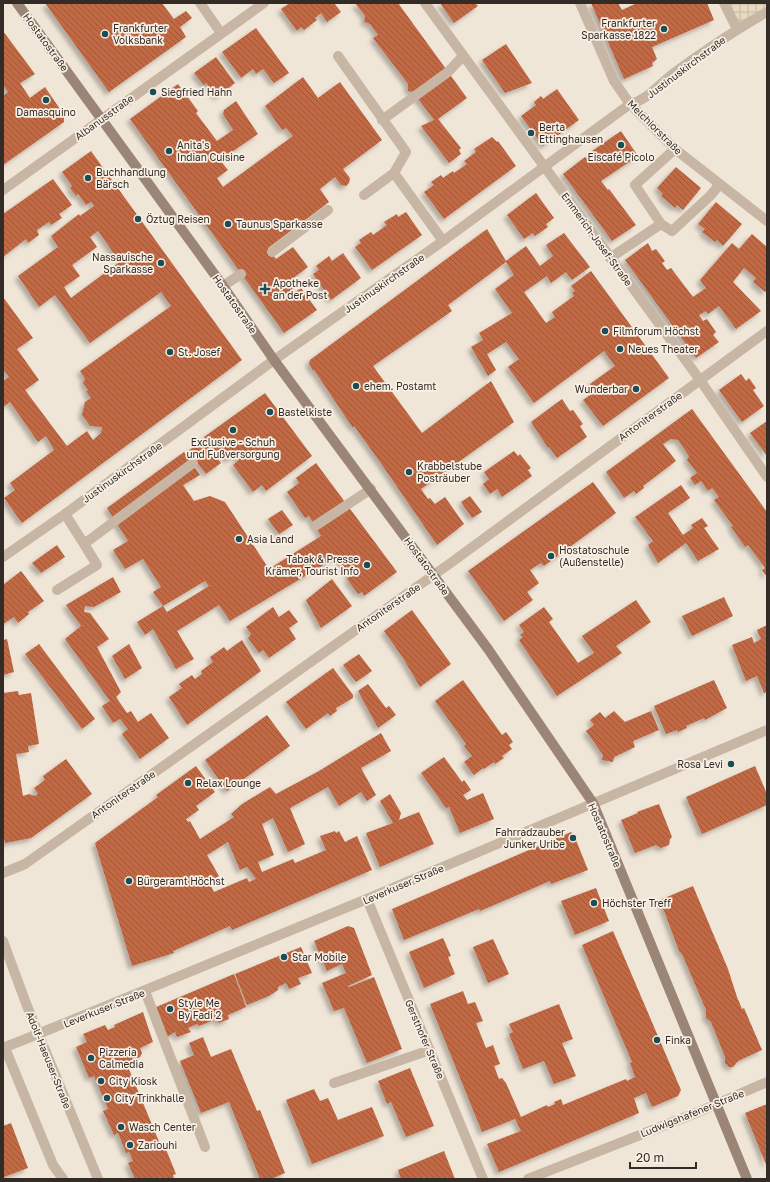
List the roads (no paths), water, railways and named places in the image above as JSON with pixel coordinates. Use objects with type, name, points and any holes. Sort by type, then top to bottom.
[{"type":"street","name":"Hostatostraße","points":[[17,3],[223,286],[274,360],[434,574],[488,649],[593,804],[748,1179]]},
{"type":"street","points":[[200,3],[222,33]]},
{"type":"street","name":"Albanusstraße","points":[[3,190],[101,118],[264,3]]},
{"type":"street","name":"Emmerich-Josef-Straße","points":[[425,3],[700,380],[767,477]]},
{"type":"street","name":"Melchiorstraße","points":[[580,3],[614,82],[630,104],[675,149],[719,185],[767,221]]},
{"type":"street","points":[[724,3],[737,29]]},
{"type":"street","name":"Justinuskirchstraße","points":[[3,556],[65,514],[274,360],[443,242],[630,104],[640,102],[673,74],[737,29],[767,12]]},
{"type":"street","points":[[338,56],[406,152],[394,173],[364,195]]},
{"type":"street","points":[[382,120],[448,72],[463,56]]},
{"type":"street","points":[[675,149],[635,185],[661,224],[672,231],[710,196],[719,185]]},
{"type":"street","points":[[394,173],[443,242]]},
{"type":"street","points":[[272,252],[328,210]]},
{"type":"street","points":[[610,258],[661,224]]},
{"type":"street","points":[[223,286],[241,274]]},
{"type":"street","name":"Antoniterstraße","points":[[3,873],[25,864],[434,574],[767,331]]},
{"type":"street","points":[[84,544],[192,463]]},
{"type":"street","points":[[315,526],[371,489]]},
{"type":"street","points":[[57,590],[97,565],[65,514]]},
{"type":"street","name":"Leverkuser Straße","points":[[4,1048],[367,899],[767,730]]},
{"type":"street","name":"Gersthofer Straße","points":[[367,899],[483,1179]]},
{"type":"street","name":"Adolf-Haeuser-Straße","points":[[3,941],[38,1034],[98,1179]]},
{"type":"street","points":[[144,991],[205,1147]]},
{"type":"street","points":[[4,1048],[53,1165],[63,1179]]},
{"type":"street","points":[[334,1083],[430,1050]]},
{"type":"street","name":"Ludwigshafener Straße","points":[[528,1179],[716,1104],[767,1082]]},
{"type":"place","name":"Frankfurter Sparkasse 1822","points":[[664,29]]},
{"type":"place","name":"Frankfurter Volksbank","points":[[105,34]]},
{"type":"place","name":"Siegfried Hahn","points":[[153,92]]},
{"type":"place","name":"Damasquino","points":[[46,100]]},
{"type":"place","name":"Berta Ettinghausen","points":[[531,133]]},
{"type":"place","name":"Eiscafé Picolo","points":[[621,145]]},
{"type":"place","name":"Anita's Indian Cuisine","points":[[169,151]]},
{"type":"place","name":"Buchhandlung Bärsch","points":[[88,178]]},
{"type":"place","name":"Öztug Reisen","points":[[138,219]]},
{"type":"place","name":"Taunus Sparkasse","points":[[228,224]]},
{"type":"place","name":"Nassauische Sparkasse","points":[[161,263]]},
{"type":"place","name":"Apotheke an der Post","points":[[265,289]]},
{"type":"place","name":"Filmforum Höchst","points":[[605,331]]},
{"type":"place","name":"Neues Theater","points":[[620,349]]},
{"type":"place","name":"St. Josef","points":[[170,352]]},
{"type":"place","name":"ehem. Postamt","points":[[356,386]]},
{"type":"place","name":"Wunderbar","points":[[636,389]]},
{"type":"place","name":"Bastelkiste","points":[[270,412]]},
{"type":"place","name":"Exclusive - Schuh und Fußversorgung","points":[[233,430]]},
{"type":"place","name":"Krabbelstube Posträuber","points":[[409,472]]},
{"type":"place","name":"Asia Land","points":[[239,539]]},
{"type":"place","name":"Hostatoschule (Außenstelle)","points":[[551,556]]},
{"type":"place","name":"Tabak & Presse Krämer, Tourist Info","points":[[367,565]]},
{"type":"place","name":"Rosa Levi","points":[[731,764]]},
{"type":"place","name":"Relax Lounge","points":[[188,783]]},
{"type":"place","name":"Fahrradzauber Junker Uribe","points":[[573,838]]},
{"type":"place","name":"Bürgeramt Höchst","points":[[129,881]]},
{"type":"place","name":"Höchster Treff","points":[[594,903]]},
{"type":"place","name":"Star Mobile","points":[[284,957]]},
{"type":"place","name":"Style Me By Fadi 2","points":[[170,1009]]},
{"type":"place","name":"Finka","points":[[657,1040]]},
{"type":"place","name":"Pizzeria Calmedia","points":[[91,1058]]},
{"type":"place","name":"City Kiosk","points":[[101,1081]]},
{"type":"place","name":"City Trinkhalle","points":[[107,1098]]},
{"type":"place","name":"Wasch Center","points":[[121,1127]]},
{"type":"place","name":"Zariouhi","points":[[130,1145]]}]
